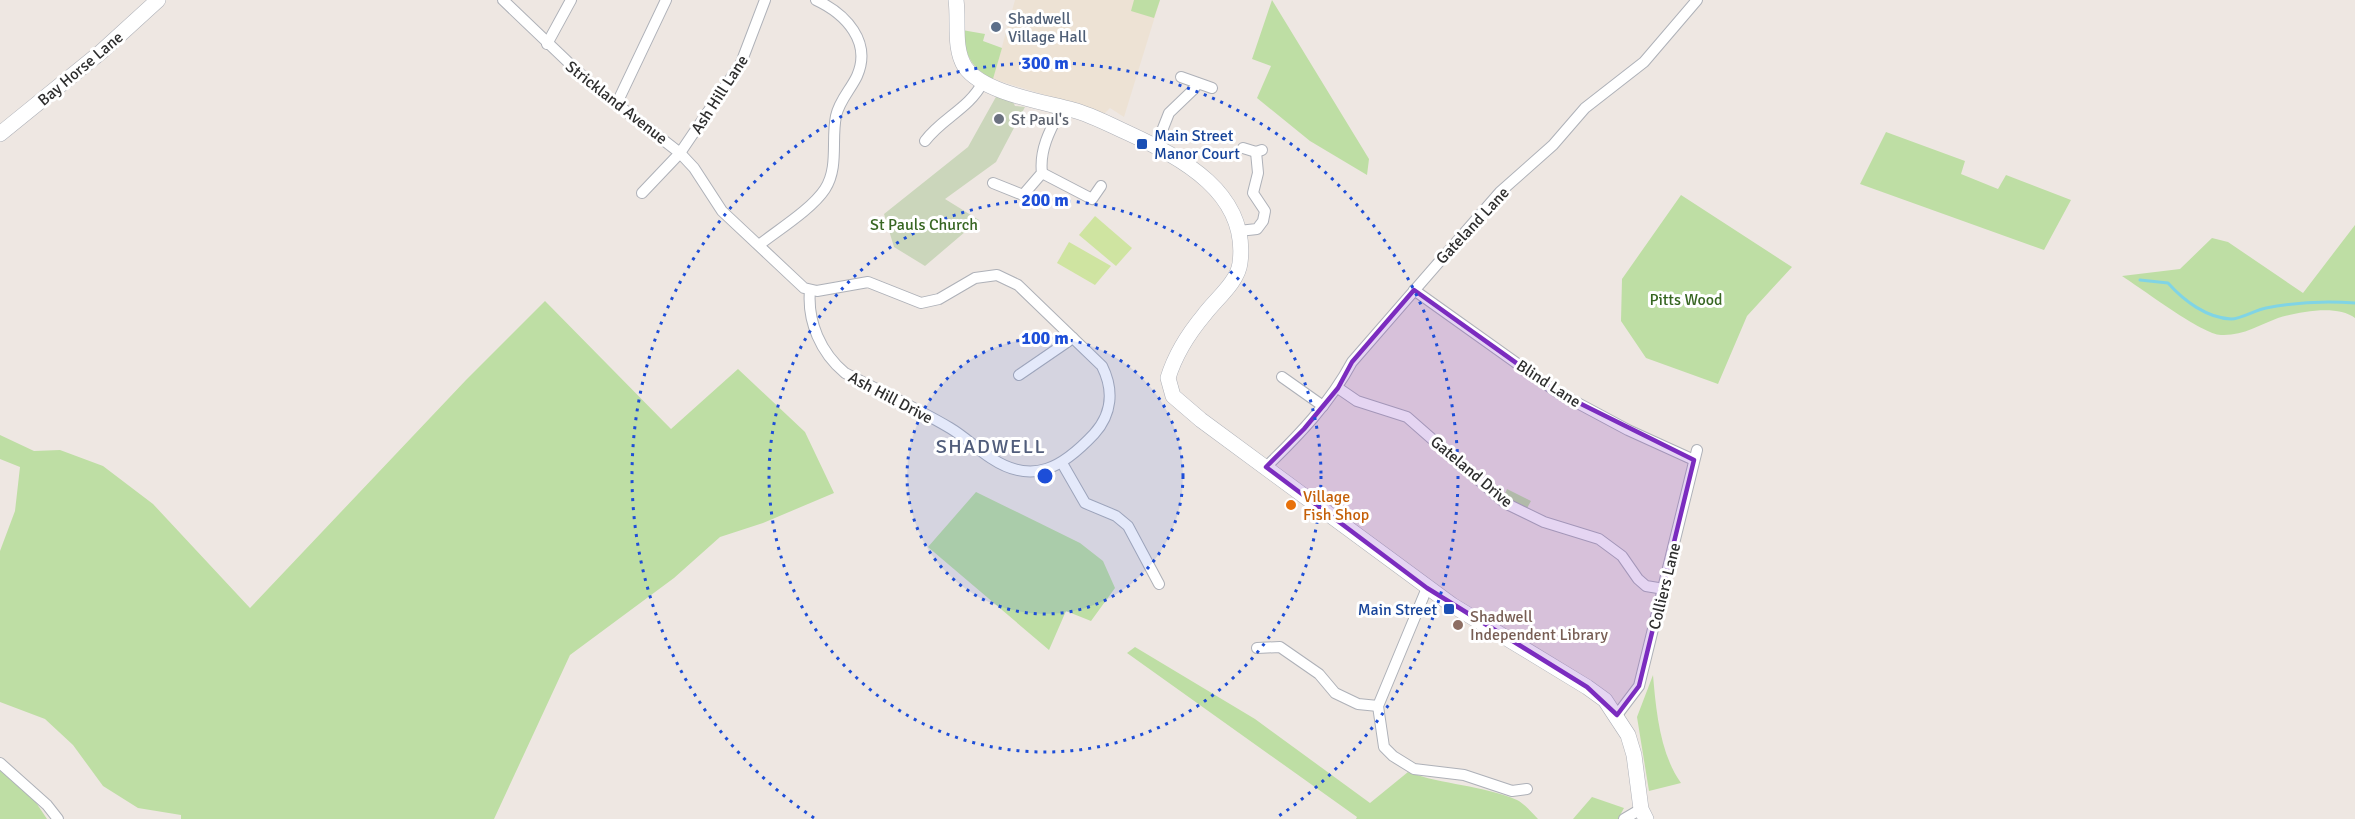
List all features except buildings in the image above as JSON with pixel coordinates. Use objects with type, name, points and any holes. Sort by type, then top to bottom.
[{"type":"street","name":"Bay Horse Lane","points":[[0,134],[101,52],[158,0]]},
{"type":"street","name":"Strickland Avenue","points":[[503,0],[591,84],[680,153]]},
{"type":"street","points":[[547,44],[571,0]]},
{"type":"street","points":[[617,103],[666,0]]},
{"type":"street","name":"Ash Hill Lane","points":[[642,193],[680,153],[741,63],[765,0]]},
{"type":"street","points":[[759,245],[825,190],[832,169],[839,108],[858,75],[862,60],[858,37],[850,24],[816,0]]},
{"type":"street","points":[[956,0],[958,50],[961,60],[972,75],[982,82],[1022,97],[1087,114],[1156,146],[1192,167],[1222,194],[1239,231],[1239,270],[1190,334],[1170,370],[1168,385],[1182,405],[1427,588],[1605,700],[1628,735],[1634,755],[1644,814],[1624,819]]},
{"type":"street","name":"Gateland Lane","points":[[1266,467],[1323,406],[1338,388],[1352,362],[1500,192],[1553,145],[1585,108],[1644,62],[1697,0]]},
{"type":"street","points":[[1181,76],[1212,88]]},
{"type":"street","points":[[925,141],[977,94],[982,82]]},
{"type":"street","points":[[1156,146],[1169,112],[1194,89],[1197,83]]},
{"type":"street","points":[[993,183],[1023,195],[1042,174],[1041,162],[1048,133],[1062,107]]},
{"type":"street","points":[[1239,231],[1257,229],[1263,221],[1265,211],[1253,193],[1258,173],[1259,151],[1243,148]]},
{"type":"street","points":[[680,153],[698,174],[715,203],[799,284],[810,290],[824,290],[861,282],[874,285],[911,302],[930,303],[975,278],[997,275],[1018,285],[1102,366],[1108,378],[1111,393],[1104,421],[1062,464],[1085,503],[1116,516],[1128,526],[1159,584]]},
{"type":"street","points":[[1042,174],[1092,199],[1101,186]]},
{"type":"street","name":"Ash Hill Drive","points":[[810,290],[810,306],[820,346],[831,361],[845,373],[949,427],[1006,467],[1025,472],[1044,470],[1062,464]]},
{"type":"street","name":"Blind Lane","points":[[1414,290],[1557,392],[1628,430],[1696,455]]},
{"type":"street","points":[[1019,375],[1073,338]]},
{"type":"street","points":[[1282,377],[1323,406]]},
{"type":"street","name":"Gateland Drive","points":[[1338,388],[1357,400],[1407,417],[1504,503],[1544,522],[1599,538],[1622,556],[1638,579],[1646,586],[1664,589]]},
{"type":"street","name":"Colliers Lane","points":[[1617,715],[1639,686],[1696,455]]},
{"type":"street","points":[[1427,588],[1378,706],[1384,747],[1393,756],[1414,769],[1455,773],[1512,791],[1527,789]]},
{"type":"street","points":[[1257,648],[1280,647],[1319,674],[1335,693],[1358,704],[1378,706]]},
{"type":"street","points":[[0,763],[47,805],[58,819]]},
{"type":"highlighted area","points":[[1414,290],[1557,392],[1694,460],[1639,686],[1617,715],[1587,687],[1427,588],[1266,467],[1304,429],[1338,388],[1352,362]]},
{"type":"shaded area","points":[[1015,0],[1160,0],[1124,117],[1110,108],[1102,116],[1074,104],[993,79]]},
{"type":"green space","points":[[1134,0],[1160,0],[1154,18],[1131,11]]},
{"type":"green space","points":[[1272,0],[1369,159],[1367,175],[1310,141],[1257,98],[1271,66],[1252,59]]},
{"type":"green space","points":[[962,30],[985,34],[983,41],[1002,48],[993,79],[979,70],[970,59]]},
{"type":"green space","name":"St Pauls Church","points":[[997,95],[1013,102],[1015,106],[1025,107],[996,162],[945,199],[979,220],[925,266],[894,247],[884,214],[968,147]]},
{"type":"green space","points":[[1886,132],[1965,161],[1961,174],[1998,189],[2006,175],[2071,200],[2044,250],[1860,184]]},
{"type":"green space","name":"Pitts Wood","points":[[1681,195],[1792,267],[1747,316],[1718,384],[1646,358],[1621,321],[1622,279]]},
{"type":"green space","points":[[1095,216],[1132,248],[1116,266],[1079,235]]},
{"type":"green space","points":[[2355,225],[2355,318],[2338,311],[2318,310],[2278,318],[2244,332],[2221,335],[2212,333],[2187,319],[2122,276],[2180,269],[2212,238],[2228,242],[2303,293]]},
{"type":"green space","points":[[1069,242],[1111,266],[1095,285],[1057,263]]},
{"type":"green space","points":[[545,301],[671,429],[738,369],[805,432],[834,493],[763,523],[720,537],[674,578],[570,655],[494,819],[181,819],[181,815],[138,808],[103,786],[73,745],[45,719],[0,702],[0,551],[15,511],[20,467],[0,459],[0,435],[34,451],[60,450],[103,466],[153,504],[250,608],[466,380]]},
{"type":"green space","points":[[1507,489],[1531,501],[1526,510],[1503,498]]},
{"type":"green space","points":[[976,492],[1080,543],[1103,561],[1115,588],[1091,621],[1066,611],[1049,650],[928,547]]},
{"type":"green space","points":[[1135,647],[1255,719],[1370,803],[1408,772],[1504,795],[1526,806],[1538,819],[1356,819],[1357,817],[1127,653]]},
{"type":"green space","points":[[1653,675],[1664,745],[1668,759],[1681,783],[1649,791],[1637,717]]},
{"type":"green space","points":[[0,768],[31,795],[47,819],[0,819]]},
{"type":"green space","points":[[1592,797],[1624,808],[1618,819],[1573,819]]},
{"type":"waterway","points":[[2140,280],[2168,283],[2196,307],[2213,315],[2231,319],[2288,304],[2355,303]]},
{"type":"place","name":"Shadwell Village Hall","points":[[996,27]]},
{"type":"place","name":"St Paul's","points":[[999,119]]},
{"type":"place","name":"Main Street Manor Court","points":[[1142,144]]},
{"type":"place","name":"Village Fish Shop","points":[[1291,505]]},
{"type":"place","name":"Main Street","points":[[1449,609]]},
{"type":"place","name":"Shadwell Independent Library","points":[[1458,625]]},
{"type":"district","name":"SHADWELL","points":[[991,446]]}]
